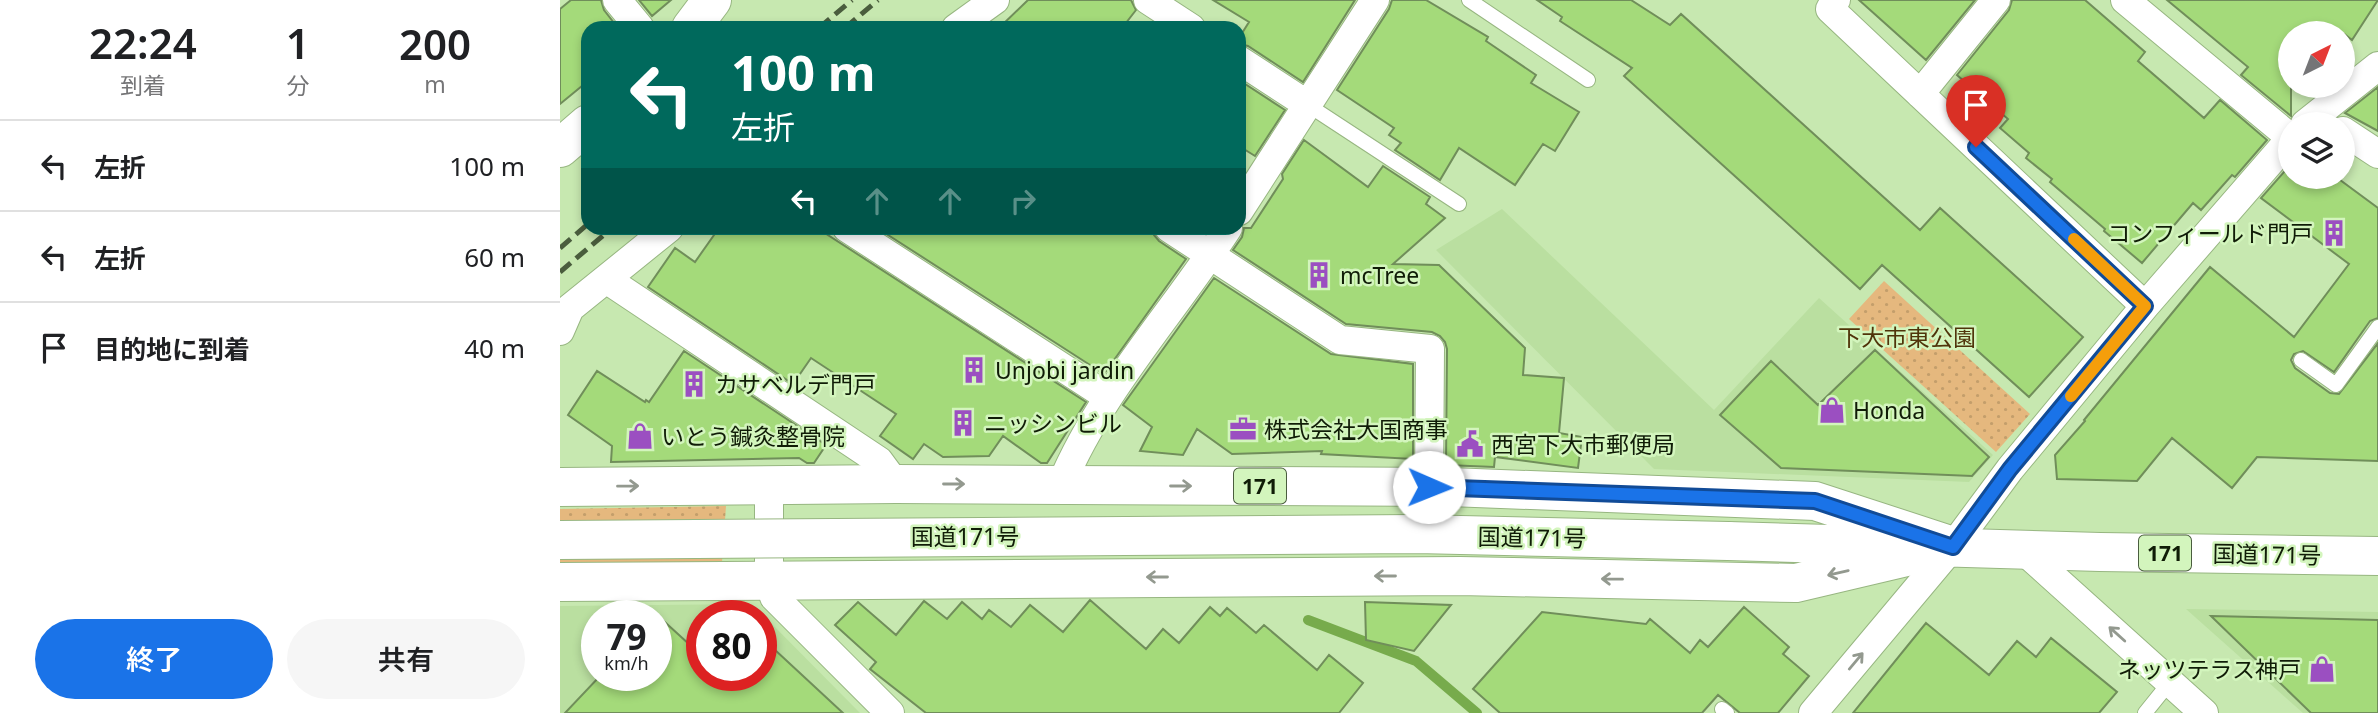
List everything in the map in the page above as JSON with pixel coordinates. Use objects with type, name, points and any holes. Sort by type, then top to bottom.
[{"type":"main road","points":[[696,21],[712,0]]},
{"type":"main road","points":[[560,148],[581,130]]},
{"type":"main road","name":"171","points":[[560,487],[896,484],[1429,487],[1815,501],[1953,547]]},
{"type":"main road","name":"国道171号","points":[[560,540],[1417,534],[2024,550],[2378,556]]},
{"type":"main road","name":"171","points":[[560,582],[1460,576],[1796,583],[1953,547]]},
{"type":"street","points":[[617,0],[634,21]]},
{"type":"street","points":[[966,21],[995,0]]},
{"type":"street","points":[[1149,0],[1180,21]]},
{"type":"street","points":[[1246,200],[1376,0]]},
{"type":"street","points":[[1836,0],[1830,9],[2145,306]]},
{"type":"street","points":[[1920,94],[1996,0]]},
{"type":"street","points":[[2126,0],[2278,127]]},
{"type":"street","points":[[1246,65],[1308,105]]},
{"type":"street","points":[[2328,112],[2378,66]]},
{"type":"street","points":[[2355,139],[2378,155]]},
{"type":"street","points":[[1813,713],[1953,547],[2010,469],[2145,306],[2278,153]]},
{"type":"street","points":[[560,331],[570,308],[660,235]]},
{"type":"street","points":[[858,235],[1108,397]]},
{"type":"street","points":[[1180,235],[1340,340],[1430,349],[1429,487]]},
{"type":"street","points":[[1061,485],[1075,453],[1108,397],[1223,235]]},
{"type":"street","points":[[606,279],[880,461],[896,484]]},
{"type":"street","points":[[769,484],[769,579],[774,597],[890,713]]},
{"type":"street","points":[[2024,550],[2204,713]]},
{"type":"lane","points":[[1469,0],[1588,79]]},
{"type":"lane","points":[[1308,105],[1459,204]]},
{"type":"lane","points":[[2301,360],[2336,385],[2378,327]]},
{"type":"lane","points":[[2145,713],[2170,682]]},
{"type":"shaded area","points":[[1502,209],[1714,410],[1819,298],[1993,455],[1969,482],[1654,469],[1436,250]]},
{"type":"shaded area","points":[[672,605],[686,605],[686,691],[777,691],[777,629],[860,713],[560,713],[560,606],[581,606],[581,691],[672,691]]},
{"type":"shaded area","name":"ネッツテラス神戸","points":[[2186,609],[2378,612],[2378,713],[2303,713]]},
{"type":"green space","name":"下大市東公園","points":[[1884,281],[2030,414],[1996,452],[1849,319]]},
{"type":"green space","points":[[726,506],[722,562],[560,566],[560,509]]},
{"type":"building","points":[[571,0],[601,0],[604,10],[613,21],[581,21],[581,87],[560,104],[560,9]]},
{"type":"building","points":[[639,0],[671,0],[652,16]]},
{"type":"building","points":[[1028,0],[1131,0],[1136,10],[1127,21],[1006,21]]},
{"type":"building","points":[[1213,0],[1355,0],[1303,82],[1246,46],[1246,27],[1249,22]]},
{"type":"building","points":[[1392,0],[1426,0],[1488,37],[1486,41],[1536,75],[1531,83],[1579,112],[1555,151],[1543,144],[1515,185],[1459,148],[1440,180],[1395,150],[1401,143],[1389,135],[1394,128],[1337,90],[1389,9]]},
{"type":"building","points":[[1537,0],[1631,0],[1670,25],[1681,14],[1920,230],[1940,208],[2083,337],[2029,397],[1882,265],[1860,289],[1624,76],[1632,68],[1560,21],[1562,17]]},
{"type":"building","points":[[1859,0],[1975,0],[1926,60]]},
{"type":"building","points":[[2012,0],[2085,0],[2145,52],[2138,61],[2204,118],[2220,100],[2267,140],[2201,210],[2193,203],[2142,263],[2026,158],[2029,153],[2000,128],[2008,119],[1957,75],[2009,10]]},
{"type":"building","points":[[2167,0],[2378,0],[2356,34],[2356,21],[2278,21],[2278,98],[2291,98],[2291,112],[2286,112],[2241,75],[2248,67]]},
{"type":"building","points":[[1246,85],[1285,110],[1255,156],[1246,150]]},
{"type":"building","points":[[2378,87],[2378,131],[2355,118],[2355,112],[2346,112]]},
{"type":"building","points":[[1304,140],[1368,187],[1383,166],[1430,197],[1426,204],[1445,218],[1393,264],[1439,265],[1525,348],[1523,375],[1564,378],[1559,433],[1582,437],[1578,468],[1495,457],[1494,467],[1446,465],[1447,349],[1440,336],[1432,332],[1346,324],[1233,250],[1283,179],[1282,174]]},
{"type":"building","points":[[2278,179],[2278,189],[2352,189],[2378,208],[2378,318],[2370,321],[2334,372],[2303,351],[2294,354],[2291,360],[2295,368],[2330,393],[2339,394],[2378,343],[2378,461],[2257,457],[2232,488],[2172,438],[2137,481],[2057,479],[2055,455],[2210,267],[2294,337],[2349,264],[2261,198]]},
{"type":"building","points":[[714,235],[828,235],[1086,402],[1047,463],[1041,463],[1003,436],[989,456],[943,457],[924,444],[913,459],[880,436],[896,414],[811,358],[793,384],[648,287],[675,248],[695,262]]},
{"type":"building","points":[[888,235],[1154,235],[1186,259],[1104,374]]},
{"type":"building","points":[[1214,278],[1331,354],[1413,364],[1413,459],[1321,454],[1322,451],[1232,454],[1197,429],[1183,455],[1140,451],[1152,427],[1123,405]]},
{"type":"building","name":"Honda","points":[[1875,350],[1989,457],[1972,476],[1781,468],[1720,415],[1771,361],[1818,405]]},
{"type":"building","points":[[684,351],[826,445],[814,463],[807,463],[799,458],[611,462],[612,446],[568,415],[597,371],[649,402]]},
{"type":"building","points":[[1090,600],[1146,649],[1163,629],[1179,643],[1210,607],[1220,616],[1227,608],[1256,633],[1264,625],[1317,670],[1329,655],[1363,683],[1339,713],[926,713],[870,669],[876,662],[835,625],[858,602],[896,635],[924,601],[947,619],[962,602],[982,619],[989,610],[1011,627],[1030,605],[1063,632]]},
{"type":"building","points":[[1365,602],[1451,605],[1414,651],[1366,640]]},
{"type":"building","points":[[1744,607],[1789,647],[1783,654],[1809,676],[1778,713],[1740,713],[1718,695],[1702,713],[1500,713],[1473,689],[1542,612],[1646,624],[1650,619],[1690,653],[1700,640],[1708,647]]},
{"type":"building","name":"ネッツテラス神戸","points":[[2211,616],[2378,620],[2378,713],[2311,713]]},
{"type":"building","points":[[1926,623],[1989,675],[2017,641],[2036,657],[2051,638],[2117,692],[2099,713],[1853,713]]},
{"type":"building","points":[[672,629],[686,641],[686,691],[777,691],[777,652],[843,713],[565,713],[586,691],[672,691]]},
{"type":"waterway","points":[[1308,620],[1416,661],[1477,713]]},
{"type":"railway","points":[[827,21],[852,0]]},
{"type":"railway","points":[[853,21],[878,0]]},
{"type":"railway","points":[[560,248],[581,230]]},
{"type":"railway","points":[[560,272],[604,235]]},
{"type":"slow traffic","points":[[2071,396],[2145,306],[2074,239]]},
{"type":"place","name":"コンフィールド門戸","points":[[2334,233]]},
{"type":"place","name":"mcTree","points":[[1319,275]]},
{"type":"place","name":"Unjobi jardin","points":[[974,370]]},
{"type":"place","name":"カサベルデ門戸","points":[[694,384]]},
{"type":"place","name":"Honda","points":[[1832,410]]},
{"type":"place","name":"ニッシンビル","points":[[963,423]]},
{"type":"place","name":"株式会社大国商事","points":[[1243,429]]},
{"type":"place","name":"いとう鍼灸整骨院","points":[[640,436]]},
{"type":"place","name":"西宮下大市郵便局","points":[[1470,444]]},
{"type":"place","name":"ネッツテラス神戸","points":[[2322,669]]},
{"type":"route","points":[[1429,487],[1815,501],[1953,547],[2010,469],[2145,306],[1976,147]]}]
